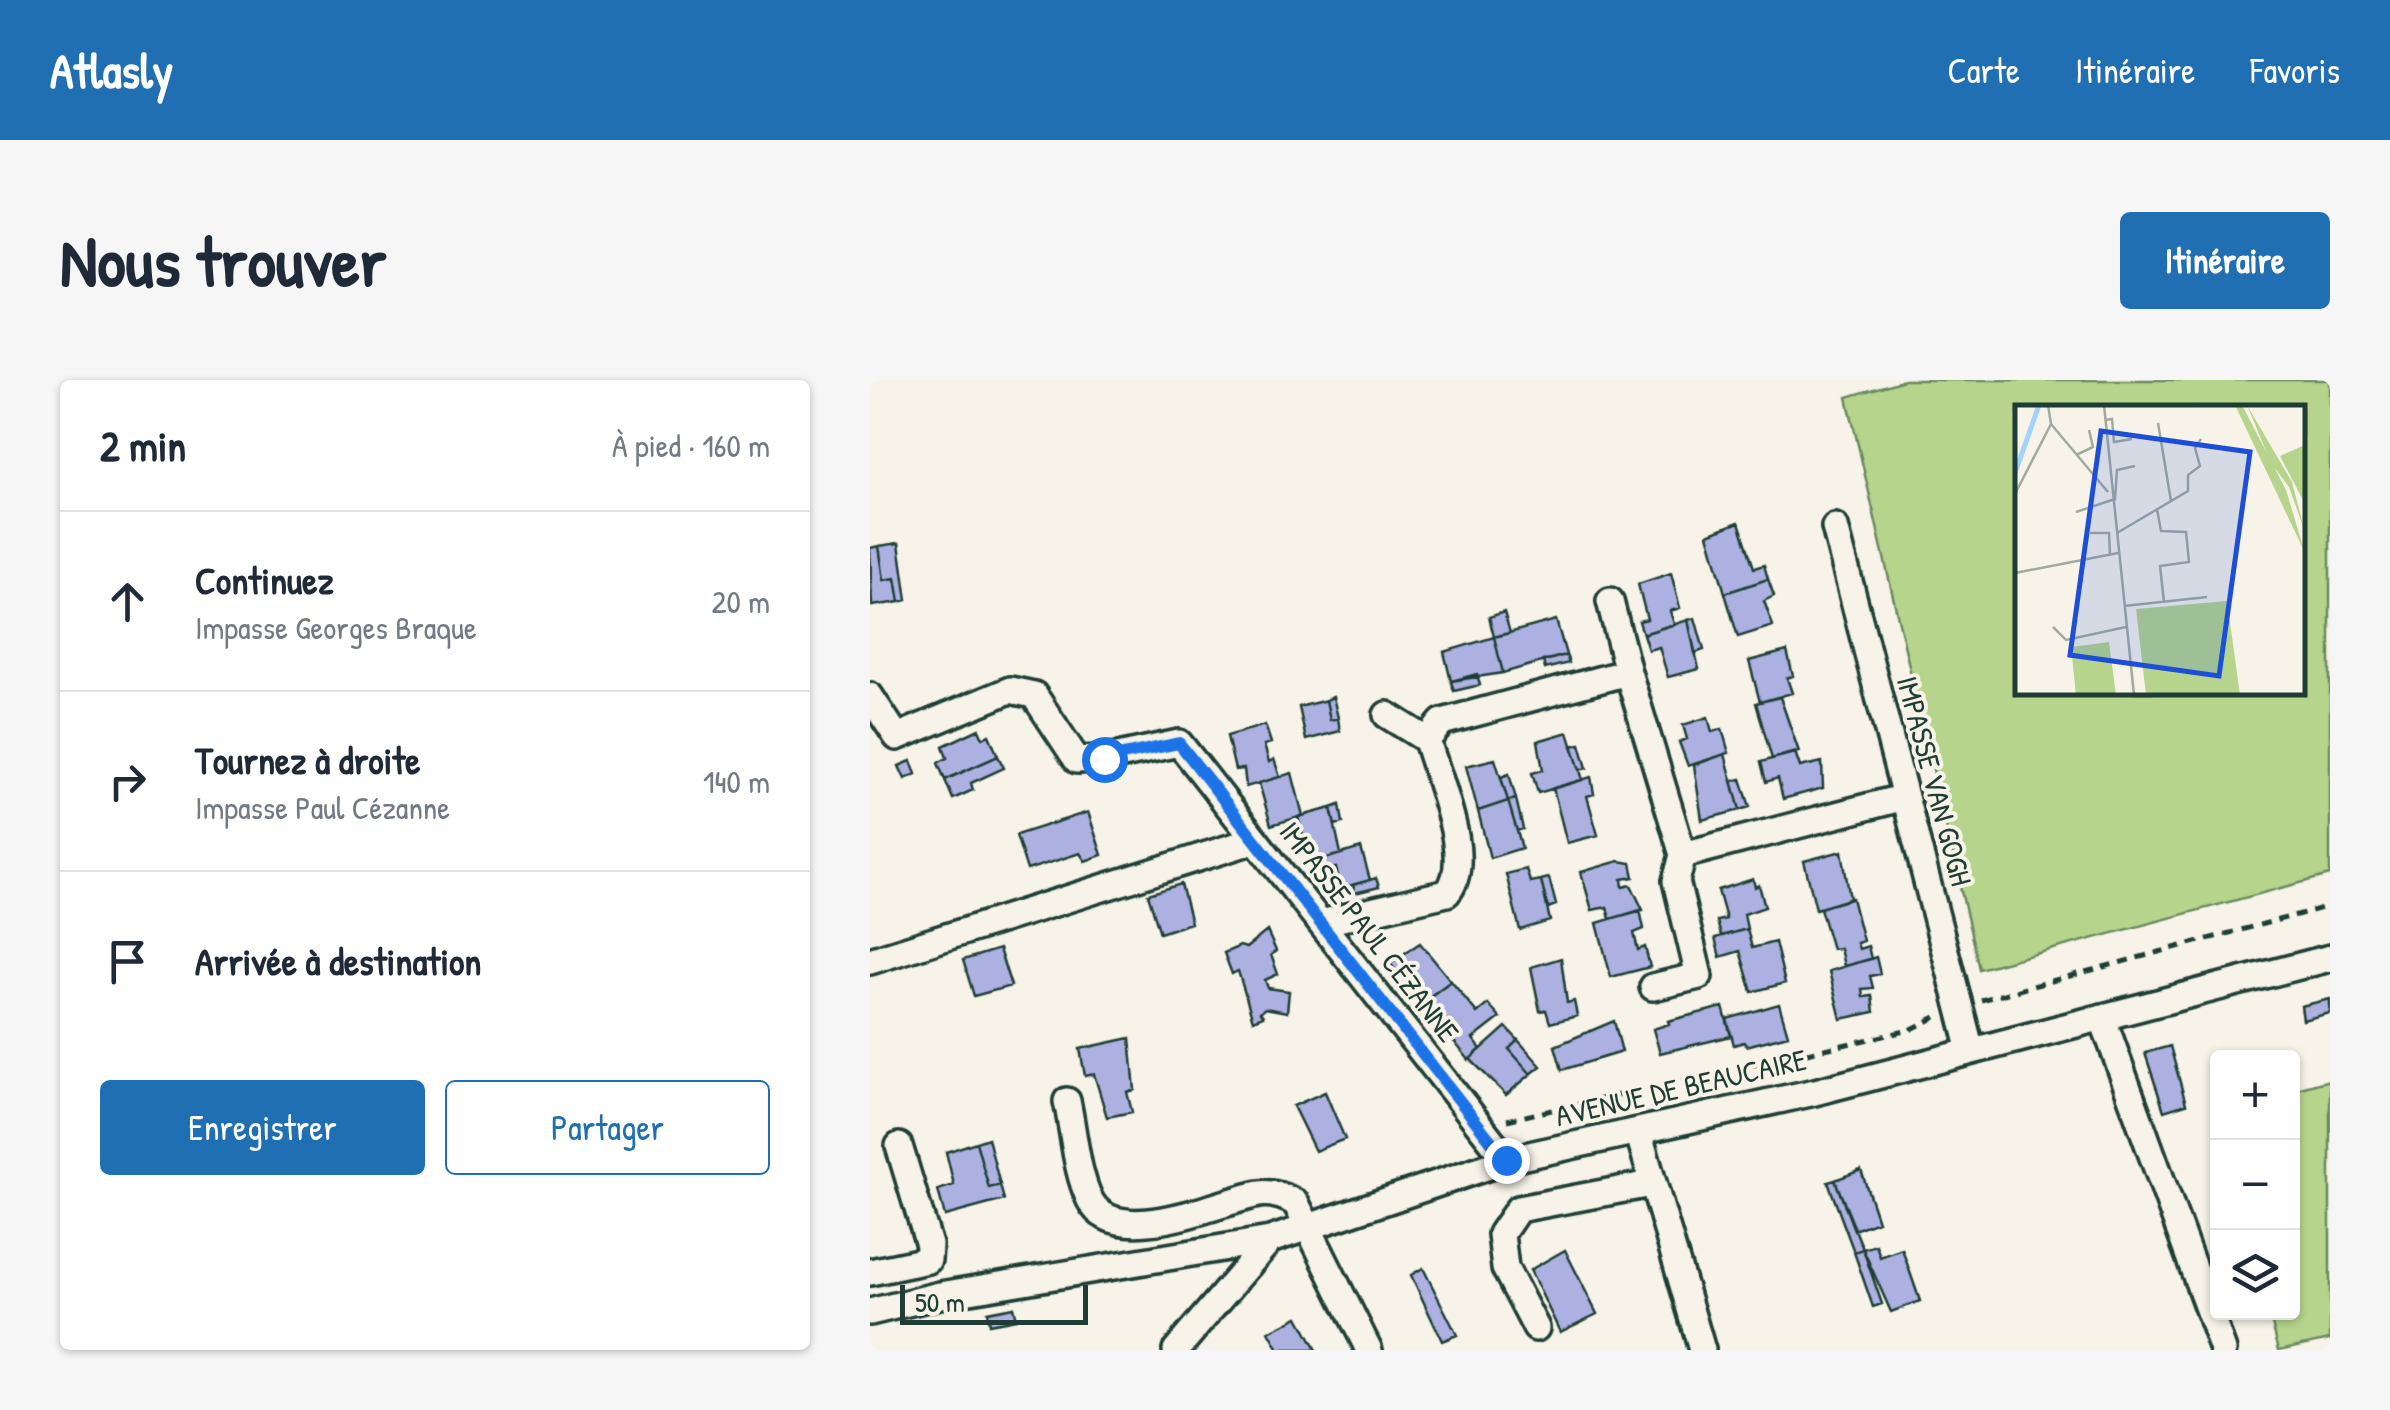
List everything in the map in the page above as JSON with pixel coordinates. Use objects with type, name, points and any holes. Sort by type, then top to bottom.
[{"type":"street","name":"IMPASSE VAN GOGH","points":[[1835,527],[1970,1051]]},
{"type":"street","points":[[1610,601],[1684,855],[1676,881],[1699,976],[1654,987]]},
{"type":"street","points":[[1427,740],[1442,722],[1628,672]]},
{"type":"street","name":"IMPASSE PAUL CÉZANNE","points":[[870,696],[897,737],[1010,690],[1034,695],[1077,760],[1104,759],[1179,743],[1506,1160]]},
{"type":"street","points":[[1320,923],[1447,894],[1458,880],[1460,854],[1427,740],[1388,715]]},
{"type":"street","points":[[1684,855],[1905,796]]},
{"type":"street","points":[[870,961],[1255,840]]},
{"type":"street","name":"AVENUE DE BEAUCAIRE","points":[[870,1312],[940,1295],[1270,1240],[1506,1160],[1970,1051],[2330,958]]},
{"type":"street","points":[[2102,1017],[2223,1350]]},
{"type":"street","points":[[1067,1101],[1092,1204],[1106,1216],[1131,1223],[1192,1215],[1261,1193],[1282,1195],[1317,1223],[1387,1350]]},
{"type":"street","points":[[1638,1131],[1702,1350]]},
{"type":"street","points":[[870,1272],[928,1260],[929,1244],[899,1146]]},
{"type":"street","points":[[1536,1328],[1505,1268],[1501,1234],[1518,1209],[1651,1184]]},
{"type":"street","points":[[1317,1223],[1369,1350]]},
{"type":"street","points":[[1176,1350],[1270,1240]]},
{"type":"path","points":[[1480,1126],[1910,1030],[1959,1006],[2330,906]]},
{"type":"green space","points":[[1904,380],[2330,380],[2330,875],[1979,969],[1847,397]]},
{"type":"green space","points":[[2330,1080],[2330,1339],[2279,1350],[2271,1320],[2300,1320],[2300,1088]]},
{"type":"building","points":[[1739,522],[1754,568],[1764,565],[1768,579],[1725,593],[1708,534]]},
{"type":"building","points":[[899,543],[907,600],[900,602],[896,578],[884,580],[879,546]]},
{"type":"building","points":[[879,546],[884,580],[896,578],[900,602],[872,606],[870,548]]},
{"type":"building","points":[[1671,573],[1680,608],[1670,611],[1674,624],[1643,634],[1639,621],[1647,619],[1638,584]]},
{"type":"building","points":[[1768,579],[1774,596],[1764,601],[1773,626],[1738,637],[1725,593]]},
{"type":"building","points":[[1504,612],[1510,633],[1494,637],[1489,617]]},
{"type":"building","points":[[1695,618],[1704,650],[1695,653],[1688,620]]},
{"type":"building","points":[[1556,620],[1566,655],[1503,673],[1494,637]]},
{"type":"building","points":[[1688,620],[1699,669],[1668,677],[1659,647],[1648,650],[1643,634]]},
{"type":"building","points":[[1494,637],[1503,673],[1451,681],[1444,652]]},
{"type":"building","points":[[1787,651],[1793,676],[1787,678],[1792,693],[1760,702],[1749,661]]},
{"type":"building","points":[[1566,655],[1569,663],[1545,669],[1543,661]]},
{"type":"building","points":[[1477,674],[1480,685],[1454,691],[1451,681]]},
{"type":"building","points":[[1333,697],[1338,718],[1330,720],[1326,700]]},
{"type":"building","points":[[1780,697],[1799,752],[1772,759],[1756,703]]},
{"type":"building","points":[[1326,700],[1330,720],[1338,718],[1340,731],[1306,740],[1299,707]]},
{"type":"building","points":[[1708,717],[1712,732],[1722,729],[1729,753],[1688,766],[1679,742],[1687,739],[1683,725]]},
{"type":"building","points":[[1265,725],[1271,743],[1264,745],[1269,762],[1274,759],[1280,777],[1246,787],[1244,769],[1235,770],[1227,736]]},
{"type":"building","points":[[979,729],[983,738],[989,735],[998,756],[945,780],[938,763],[947,758],[943,746]]},
{"type":"building","points":[[1568,732],[1583,780],[1538,793],[1532,773],[1543,770],[1538,741]]},
{"type":"building","points":[[1580,744],[1587,768],[1580,770],[1572,746]]},
{"type":"building","points":[[1795,752],[1800,767],[1822,762],[1823,788],[1783,799],[1778,778],[1766,782],[1761,762]]},
{"type":"building","points":[[1725,754],[1740,810],[1702,820],[1694,765]]},
{"type":"building","points":[[998,756],[1004,768],[971,783],[973,790],[953,799],[945,780]]},
{"type":"building","points":[[1495,759],[1508,801],[1478,811],[1466,766]]},
{"type":"building","points":[[911,761],[916,774],[905,779],[899,766]]},
{"type":"building","points":[[1292,773],[1303,816],[1271,825],[1259,783]]},
{"type":"building","points":[[1509,774],[1516,799],[1508,801],[1501,777]]},
{"type":"building","points":[[1591,777],[1594,794],[1587,796],[1598,835],[1567,843],[1553,788]]},
{"type":"building","points":[[1741,779],[1750,807],[1740,810],[1732,781]]},
{"type":"building","points":[[1516,799],[1523,829],[1517,831],[1508,801]]},
{"type":"building","points":[[1508,801],[1522,848],[1490,858],[1478,811]]},
{"type":"building","points":[[1340,805],[1343,823],[1335,825],[1331,808]]},
{"type":"building","points":[[1331,808],[1341,854],[1310,863],[1298,817]]},
{"type":"building","points":[[1088,812],[1102,855],[1085,861],[1080,853],[1027,870],[1016,835]]},
{"type":"building","points":[[1361,848],[1370,880],[1341,888],[1336,868],[1323,870],[1321,860]]},
{"type":"building","points":[[1842,851],[1850,899],[1816,909],[1804,861]]},
{"type":"building","points":[[1619,861],[1631,863],[1634,877],[1622,879],[1623,887],[1631,885],[1643,910],[1610,919],[1607,907],[1592,910],[1581,872]]},
{"type":"building","points":[[1526,869],[1530,882],[1541,880],[1550,921],[1520,930],[1506,874]]},
{"type":"building","points":[[1376,878],[1379,887],[1355,893],[1353,885]]},
{"type":"building","points":[[1549,878],[1556,905],[1548,908],[1541,880]]},
{"type":"building","points":[[1753,879],[1755,887],[1759,885],[1765,907],[1744,914],[1747,929],[1721,936],[1717,921],[1726,919],[1718,890]]},
{"type":"building","points":[[1181,884],[1191,923],[1160,933],[1148,894]]},
{"type":"building","points":[[1852,898],[1863,941],[1857,943],[1859,949],[1868,946],[1871,959],[1844,966],[1840,948],[1832,949],[1820,908]]},
{"type":"building","points":[[1640,910],[1644,929],[1634,933],[1638,950],[1645,947],[1650,967],[1611,977],[1597,923]]},
{"type":"building","points":[[1747,929],[1752,948],[1775,942],[1785,983],[1752,992],[1740,951],[1720,957],[1715,938]]},
{"type":"building","points":[[1267,931],[1276,951],[1271,955],[1278,974],[1265,980],[1268,988],[1289,991],[1287,1012],[1265,1008],[1260,1012],[1263,1016],[1253,1020],[1238,971],[1232,974],[1224,953],[1240,946],[1246,948]]},
{"type":"building","points":[[1420,943],[1451,981],[1420,1004],[1390,963]]},
{"type":"building","points":[[999,949],[1011,986],[974,996],[963,960]]},
{"type":"building","points":[[1876,957],[1880,974],[1870,976],[1873,988],[1862,989],[1863,997],[1872,996],[1874,1012],[1841,1019],[1829,971]]},
{"type":"building","points":[[1561,958],[1567,1003],[1574,1001],[1577,1016],[1550,1023],[1546,1010],[1540,1011],[1531,967]]},
{"type":"building","points":[[1451,981],[1477,1013],[1488,1004],[1500,1018],[1473,1039],[1481,1049],[1469,1060],[1422,1002]]},
{"type":"building","points":[[2330,999],[2330,1013],[2303,1020],[2301,1006]]},
{"type":"building","points":[[1779,1004],[1788,1035],[1746,1046],[1744,1042],[1734,1045],[1727,1019]]},
{"type":"building","points":[[1723,1007],[1731,1036],[1660,1053],[1653,1029],[1669,1024],[1668,1021]]},
{"type":"building","points":[[1614,1021],[1622,1052],[1562,1070],[1555,1046]]},
{"type":"building","points":[[1506,1027],[1518,1040],[1509,1049],[1531,1074],[1506,1095],[1470,1059]]},
{"type":"building","points":[[1130,1038],[1135,1090],[1127,1092],[1132,1112],[1107,1117],[1094,1074],[1085,1076],[1080,1049]]},
{"type":"building","points":[[1518,1040],[1541,1066],[1531,1074],[1509,1049]]},
{"type":"building","points":[[2170,1046],[2186,1104],[2164,1111],[2145,1053]]},
{"type":"building","points":[[1325,1092],[1345,1139],[1315,1151],[1293,1106]]},
{"type":"building","points":[[988,1138],[1000,1185],[989,1188],[976,1142]]},
{"type":"building","points":[[976,1142],[989,1188],[1000,1185],[1004,1200],[945,1216],[938,1190],[954,1185],[946,1152]]},
{"type":"building","points":[[1861,1170],[1878,1221],[1854,1230],[1835,1180]]},
{"type":"building","points":[[1835,1180],[1863,1249],[1854,1252],[1828,1182]]},
{"type":"building","points":[[1876,1245],[1880,1257],[1902,1249],[1920,1301],[1891,1312],[1863,1249]]},
{"type":"building","points":[[1863,1249],[1882,1304],[1873,1307],[1854,1252]]},
{"type":"building","points":[[1565,1250],[1597,1314],[1560,1332],[1530,1270]]},
{"type":"building","points":[[1423,1268],[1457,1335],[1442,1341],[1411,1275]]},
{"type":"building","points":[[1013,1307],[1016,1319],[989,1324],[987,1312]]},
{"type":"building","points":[[1298,1317],[1316,1350],[1279,1350],[1269,1332]]},
{"type":"route","points":[[1104,759],[1179,743],[1506,1160]]}]
